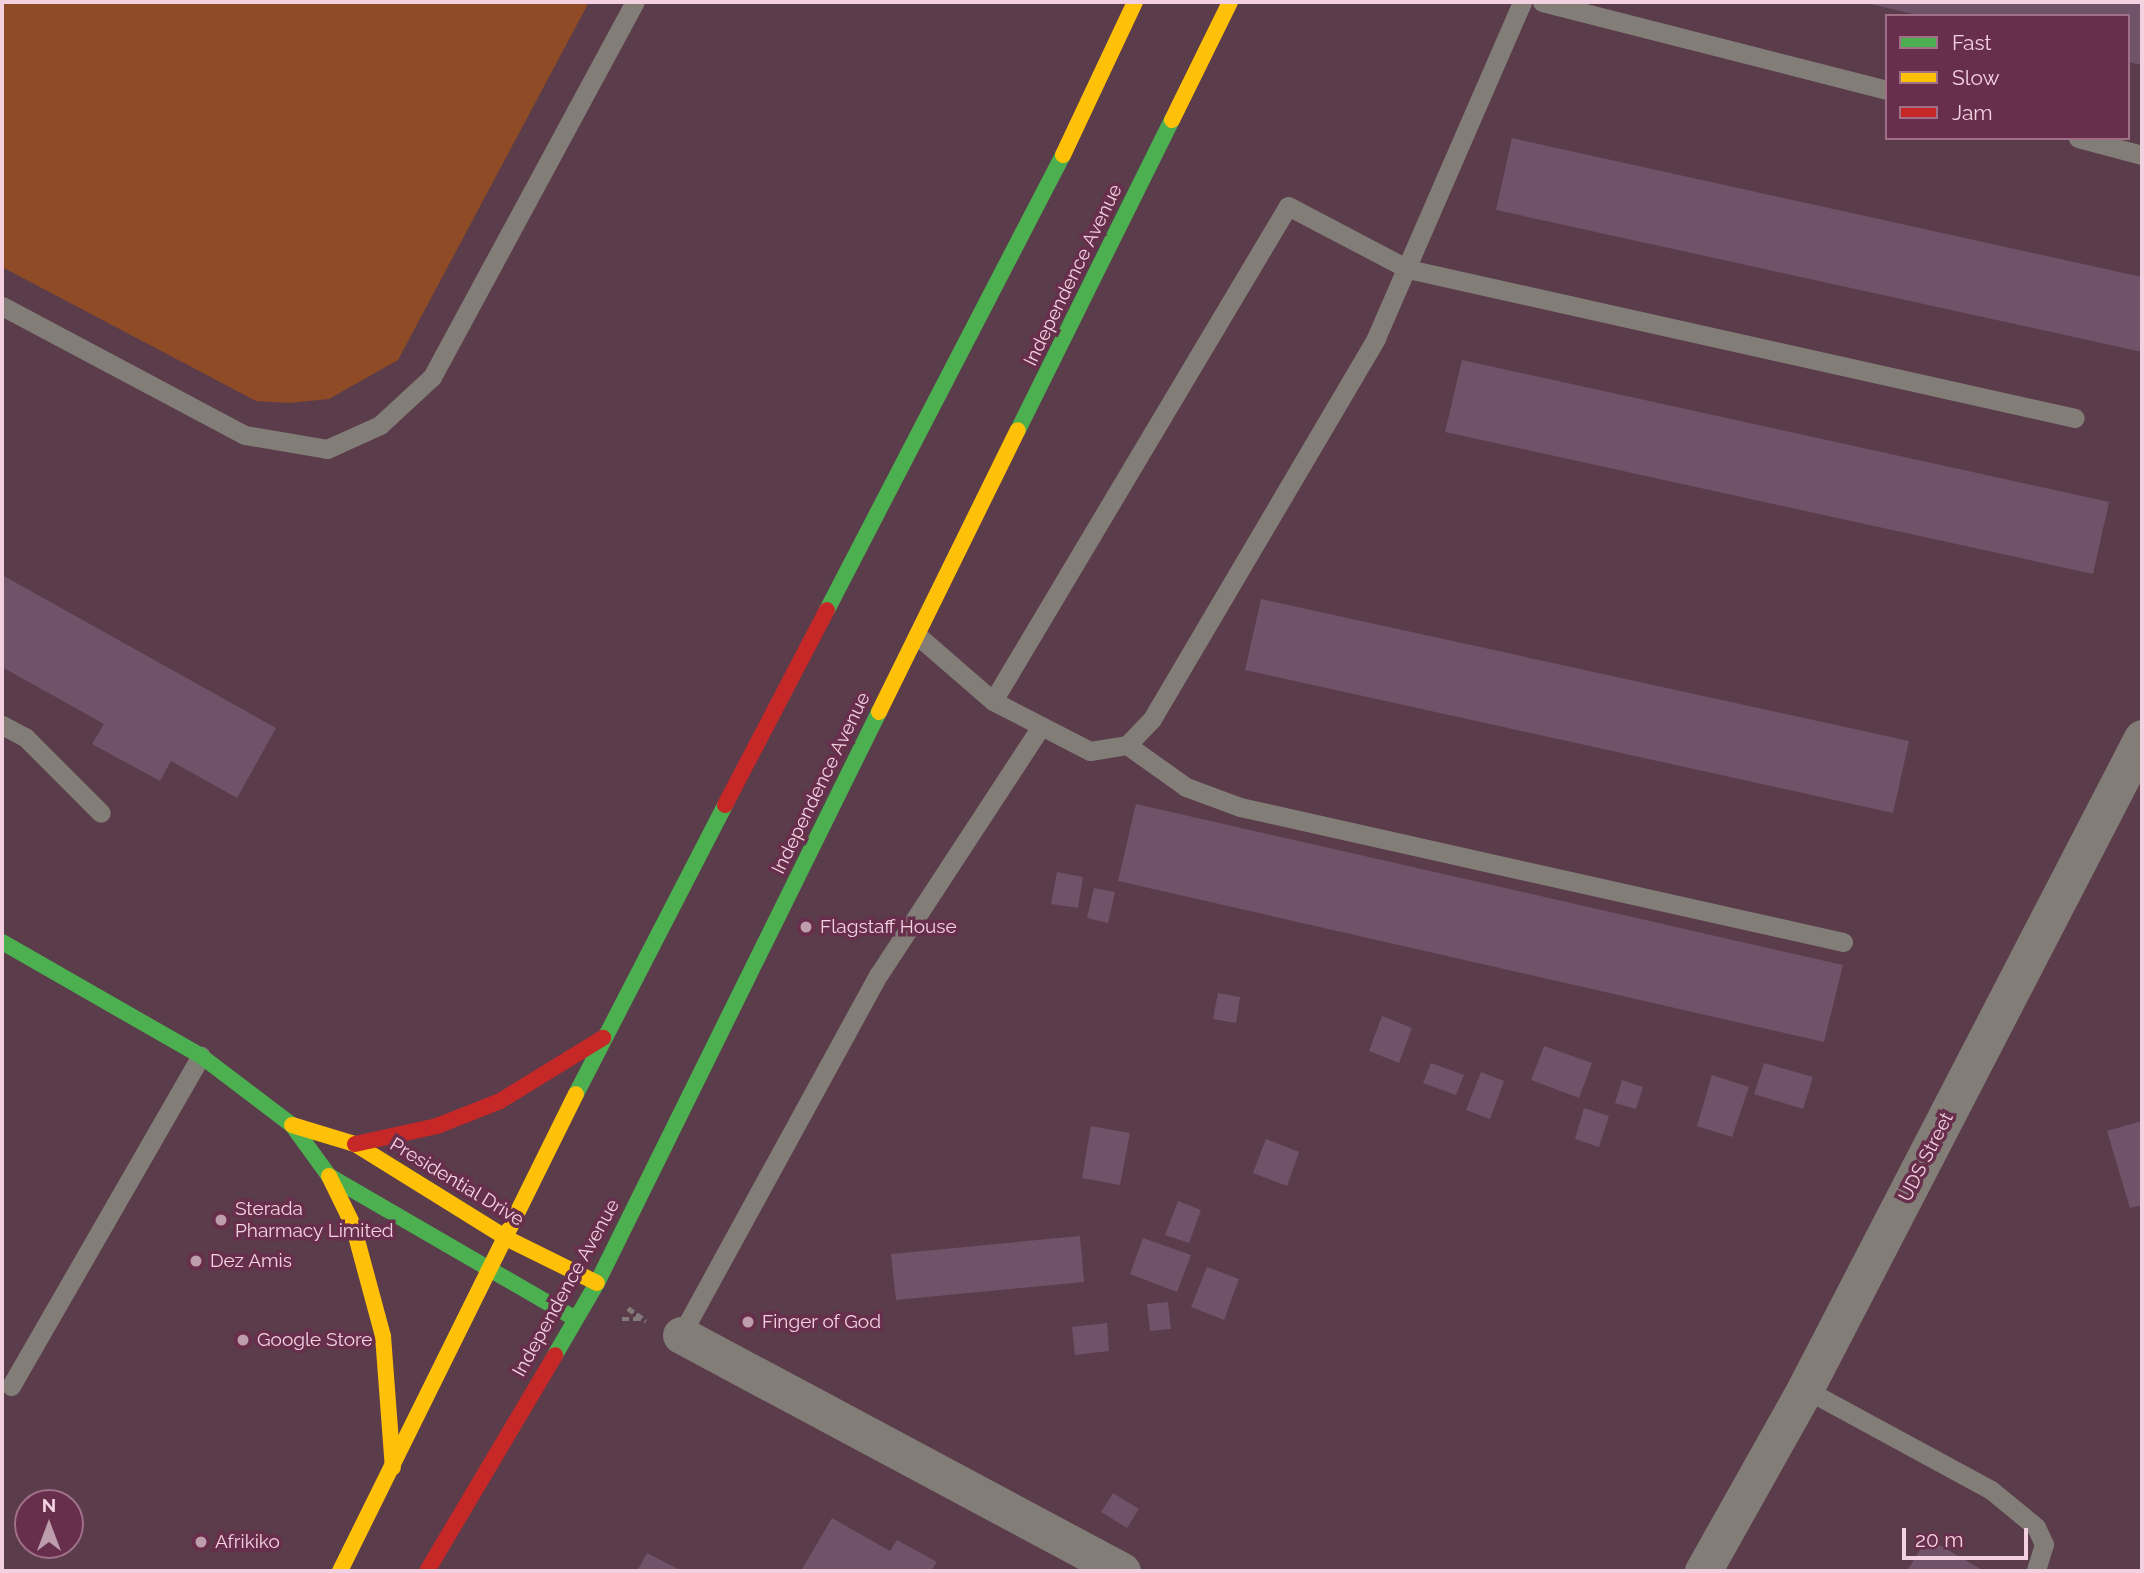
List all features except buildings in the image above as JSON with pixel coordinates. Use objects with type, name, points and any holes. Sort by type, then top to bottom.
[{"type":"main road","points":[[340,1571],[393,1474],[603,1038],[1045,194],[1135,2]]},
{"type":"main road","name":"Independence Avenue","points":[[427,1571],[597,1283],[1230,2]]},
{"type":"main road","name":"Presidential Drive","points":[[2,942],[201,1056],[292,1125],[329,1175],[491,1274],[576,1319]]},
{"type":"main road","points":[[355,1144],[438,1126],[500,1101],[603,1038]]},
{"type":"main road","name":"Presidential Drive","points":[[292,1125],[355,1144],[508,1239],[597,1283]]},
{"type":"main road","points":[[329,1175],[353,1225],[383,1336],[393,1474]]},
{"type":"street","name":"UDS Street","points":[[1703,1571],[1805,1389],[2142,738]]},
{"type":"street","points":[[681,1335],[1122,1571]]},
{"type":"lane","points":[[2,306],[245,435],[327,449],[380,425],[432,377],[635,2]]},
{"type":"lane","points":[[918,636],[993,701],[1041,726],[1090,751],[1128,745],[1173,684],[1376,338],[1522,2]]},
{"type":"lane","points":[[1542,2],[1885,89]]},
{"type":"lane","points":[[2086,140],[2142,155]]},
{"type":"lane","points":[[993,701],[1288,206],[1408,269],[2075,418]]},
{"type":"lane","points":[[2,724],[25,737],[101,813]]},
{"type":"lane","points":[[681,1335],[879,974],[1041,726]]},
{"type":"lane","points":[[1128,745],[1186,787],[1240,807],[1843,942]]},
{"type":"lane","points":[[11,1386],[201,1056]]},
{"type":"lane","points":[[1805,1389],[1992,1490],[2036,1527],[2044,1544],[2036,1571]]},
{"type":"shaded area","points":[[2,2],[589,2],[398,360],[329,399],[289,403],[256,401],[2,267]]},
{"type":"traffic: fast","points":[[1018,430],[1172,120]]},
{"type":"traffic: fast","points":[[827,610],[1063,155]]},
{"type":"traffic: fast","points":[[555,1355],[597,1283],[879,712]]},
{"type":"traffic: fast","points":[[576,1094],[725,805]]},
{"type":"traffic: fast","points":[[2,942],[201,1056],[292,1125],[329,1176],[576,1319]]},
{"type":"traffic: slow","points":[[1063,155],[1135,2]]},
{"type":"traffic: slow","points":[[1172,120],[1230,2]]},
{"type":"traffic: slow","points":[[879,712],[1018,430]]},
{"type":"traffic: slow","points":[[340,1571],[576,1094]]},
{"type":"traffic: slow","points":[[292,1125],[355,1144],[508,1239],[597,1283]]},
{"type":"traffic: slow","points":[[329,1176],[353,1225],[383,1336],[393,1468]]},
{"type":"traffic: jam","points":[[725,805],[827,610]]},
{"type":"traffic: jam","points":[[355,1144],[437,1126],[500,1101],[603,1038]]},
{"type":"traffic: jam","points":[[427,1571],[555,1355]]},
{"type":"place","name":"Flagstaff House","points":[[806,927]]},
{"type":"place","name":"Sterada Pharmacy Limited","points":[[221,1220]]},
{"type":"place","name":"Dez Amis","points":[[196,1261]]},
{"type":"place","name":"Finger of God","points":[[748,1322]]},
{"type":"place","name":"Google Store","points":[[243,1340]]},
{"type":"place","name":"Afrikiko","points":[[201,1542]]}]
